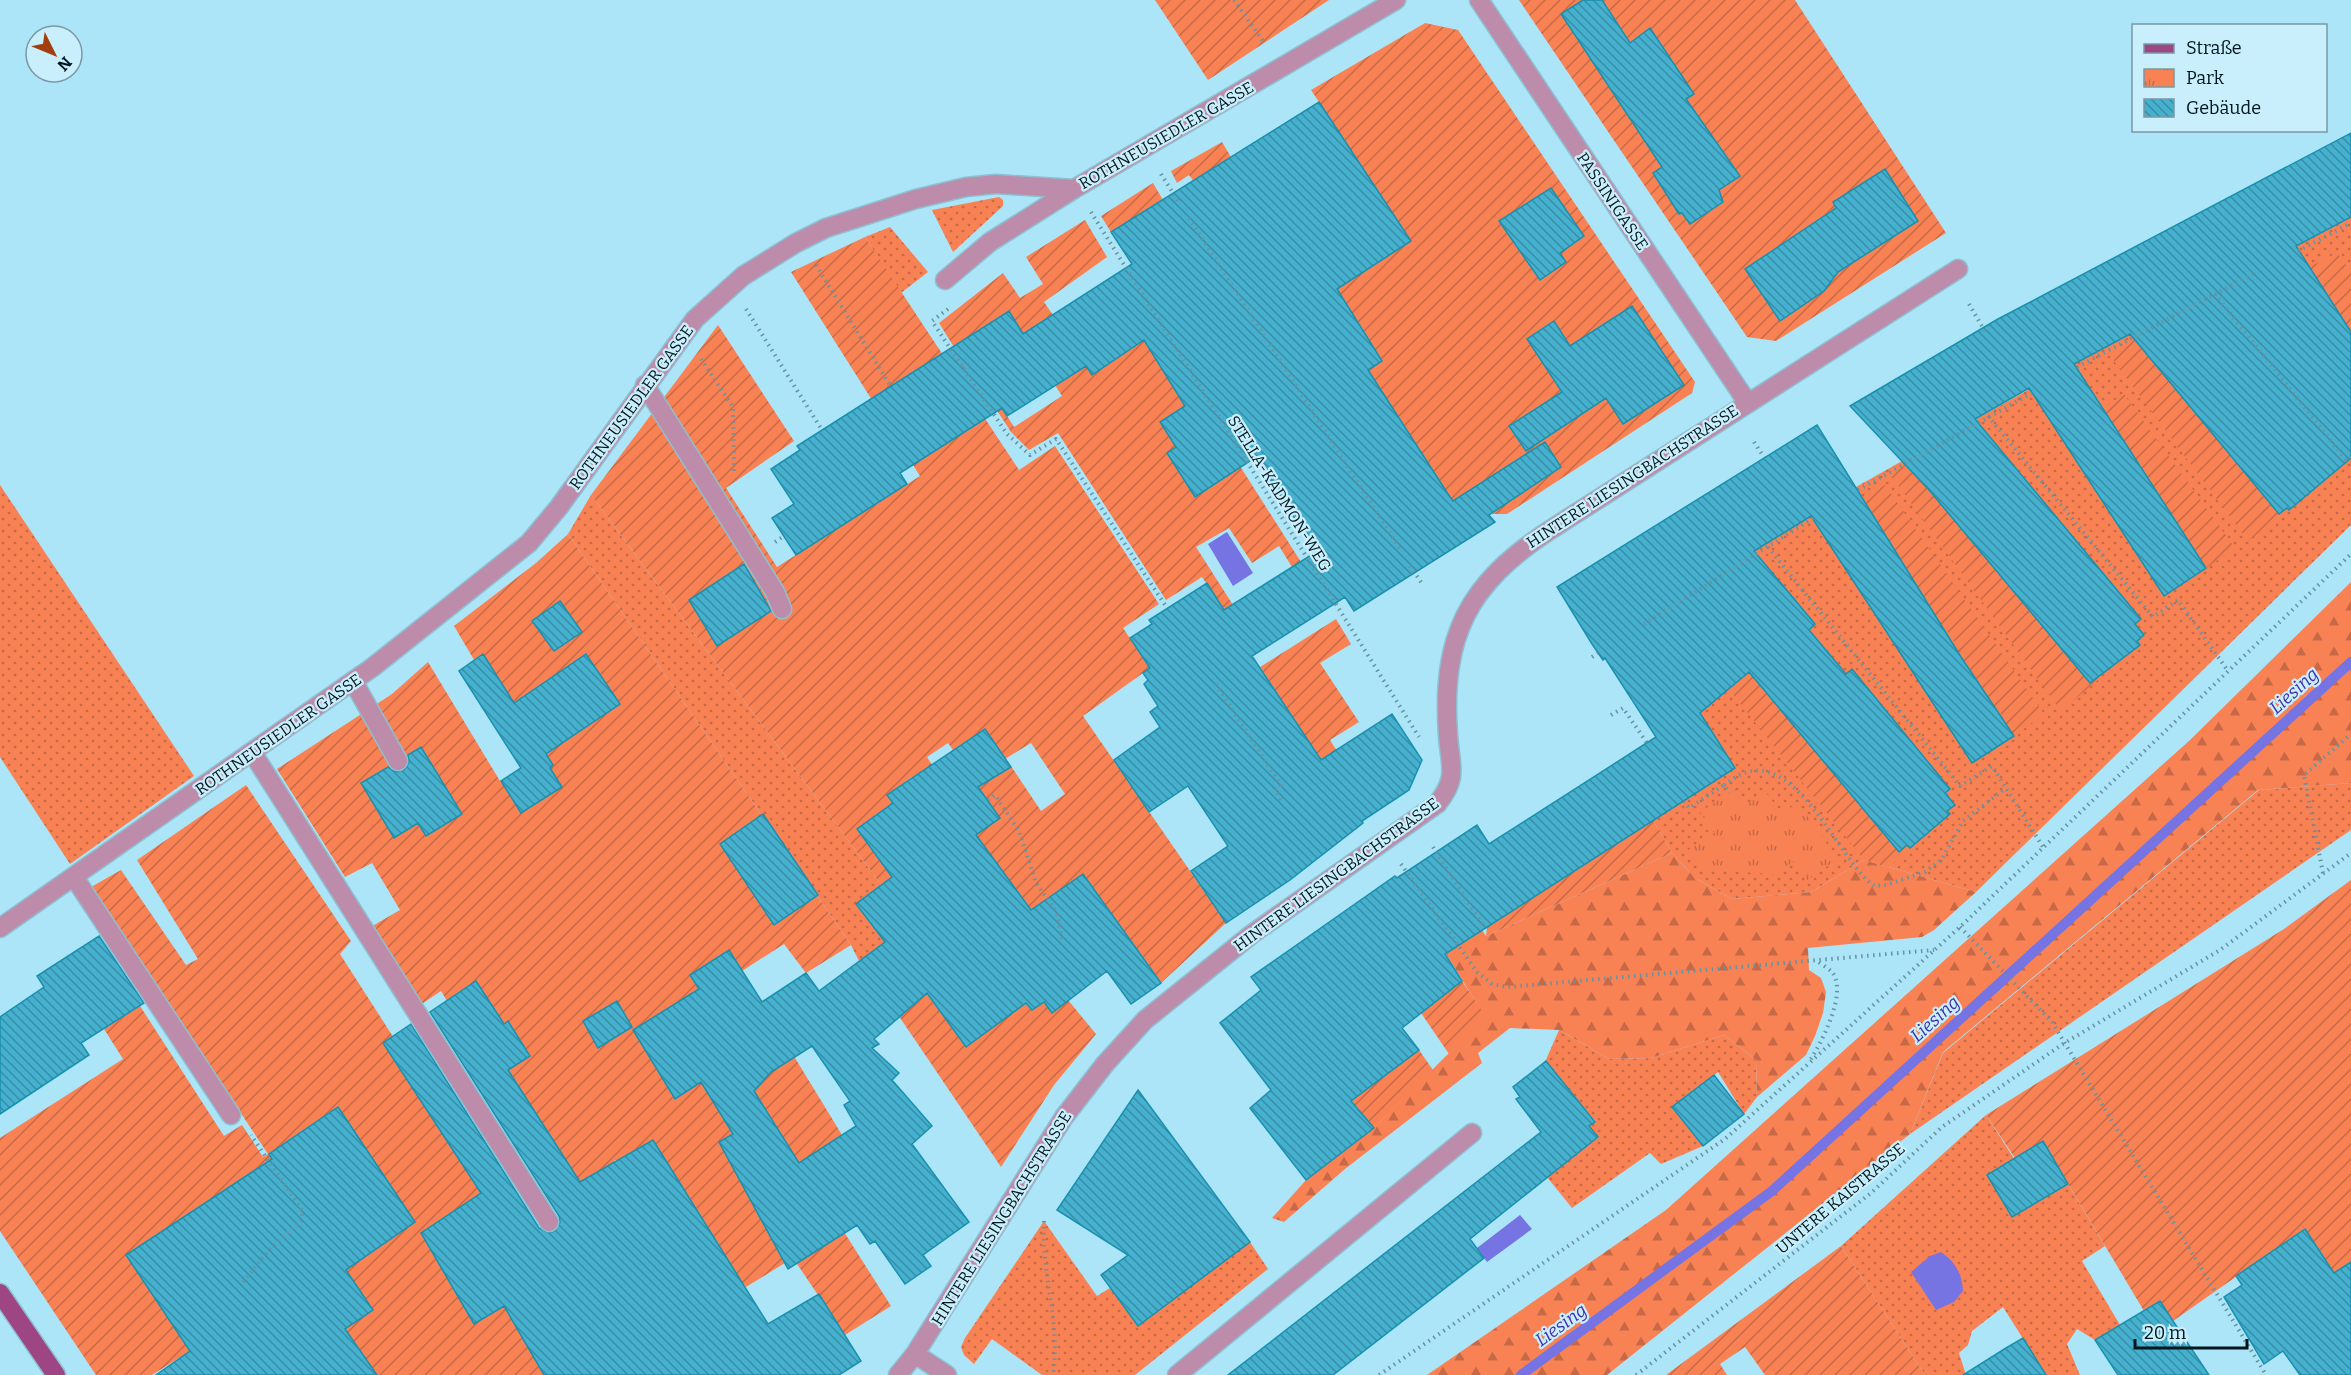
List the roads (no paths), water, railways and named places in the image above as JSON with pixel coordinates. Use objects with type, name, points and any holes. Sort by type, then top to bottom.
[{"type":"main road","points":[[0,1293],[56,1375]]},
{"type":"street","name":"ROTHNEUSIEDLER GASSE","points":[[0,928],[353,681],[529,543],[559,507],[645,385],[695,319],[731,286],[801,241],[869,213],[966,187],[996,184],[1074,189],[1396,0]]},
{"type":"street","name":"PASSINIGASSE","points":[[1479,0],[1747,402]]},
{"type":"street","points":[[945,280],[990,242],[1074,189]]},
{"type":"street","name":"HINTERE LIESINGBACHSTRASSE","points":[[898,1375],[915,1354],[1064,1117],[1113,1055],[1145,1020],[1252,934],[1437,804],[1450,787],[1453,768],[1448,735],[1448,702],[1453,649],[1467,609],[1485,583],[1521,549],[1747,402],[1958,269]]},
{"type":"street","points":[[645,385],[776,592],[782,609]]},
{"type":"street","points":[[353,681],[398,761]]},
{"type":"street","points":[[252,752],[549,1222]]},
{"type":"street","points":[[74,877],[231,1115]]},
{"type":"street","points":[[1177,1375],[1472,1133]]},
{"type":"street","points":[[915,1354],[947,1375]]},
{"type":"waterway","name":"Liesing","points":[[1521,1375],[1772,1191],[2351,662]]}]
